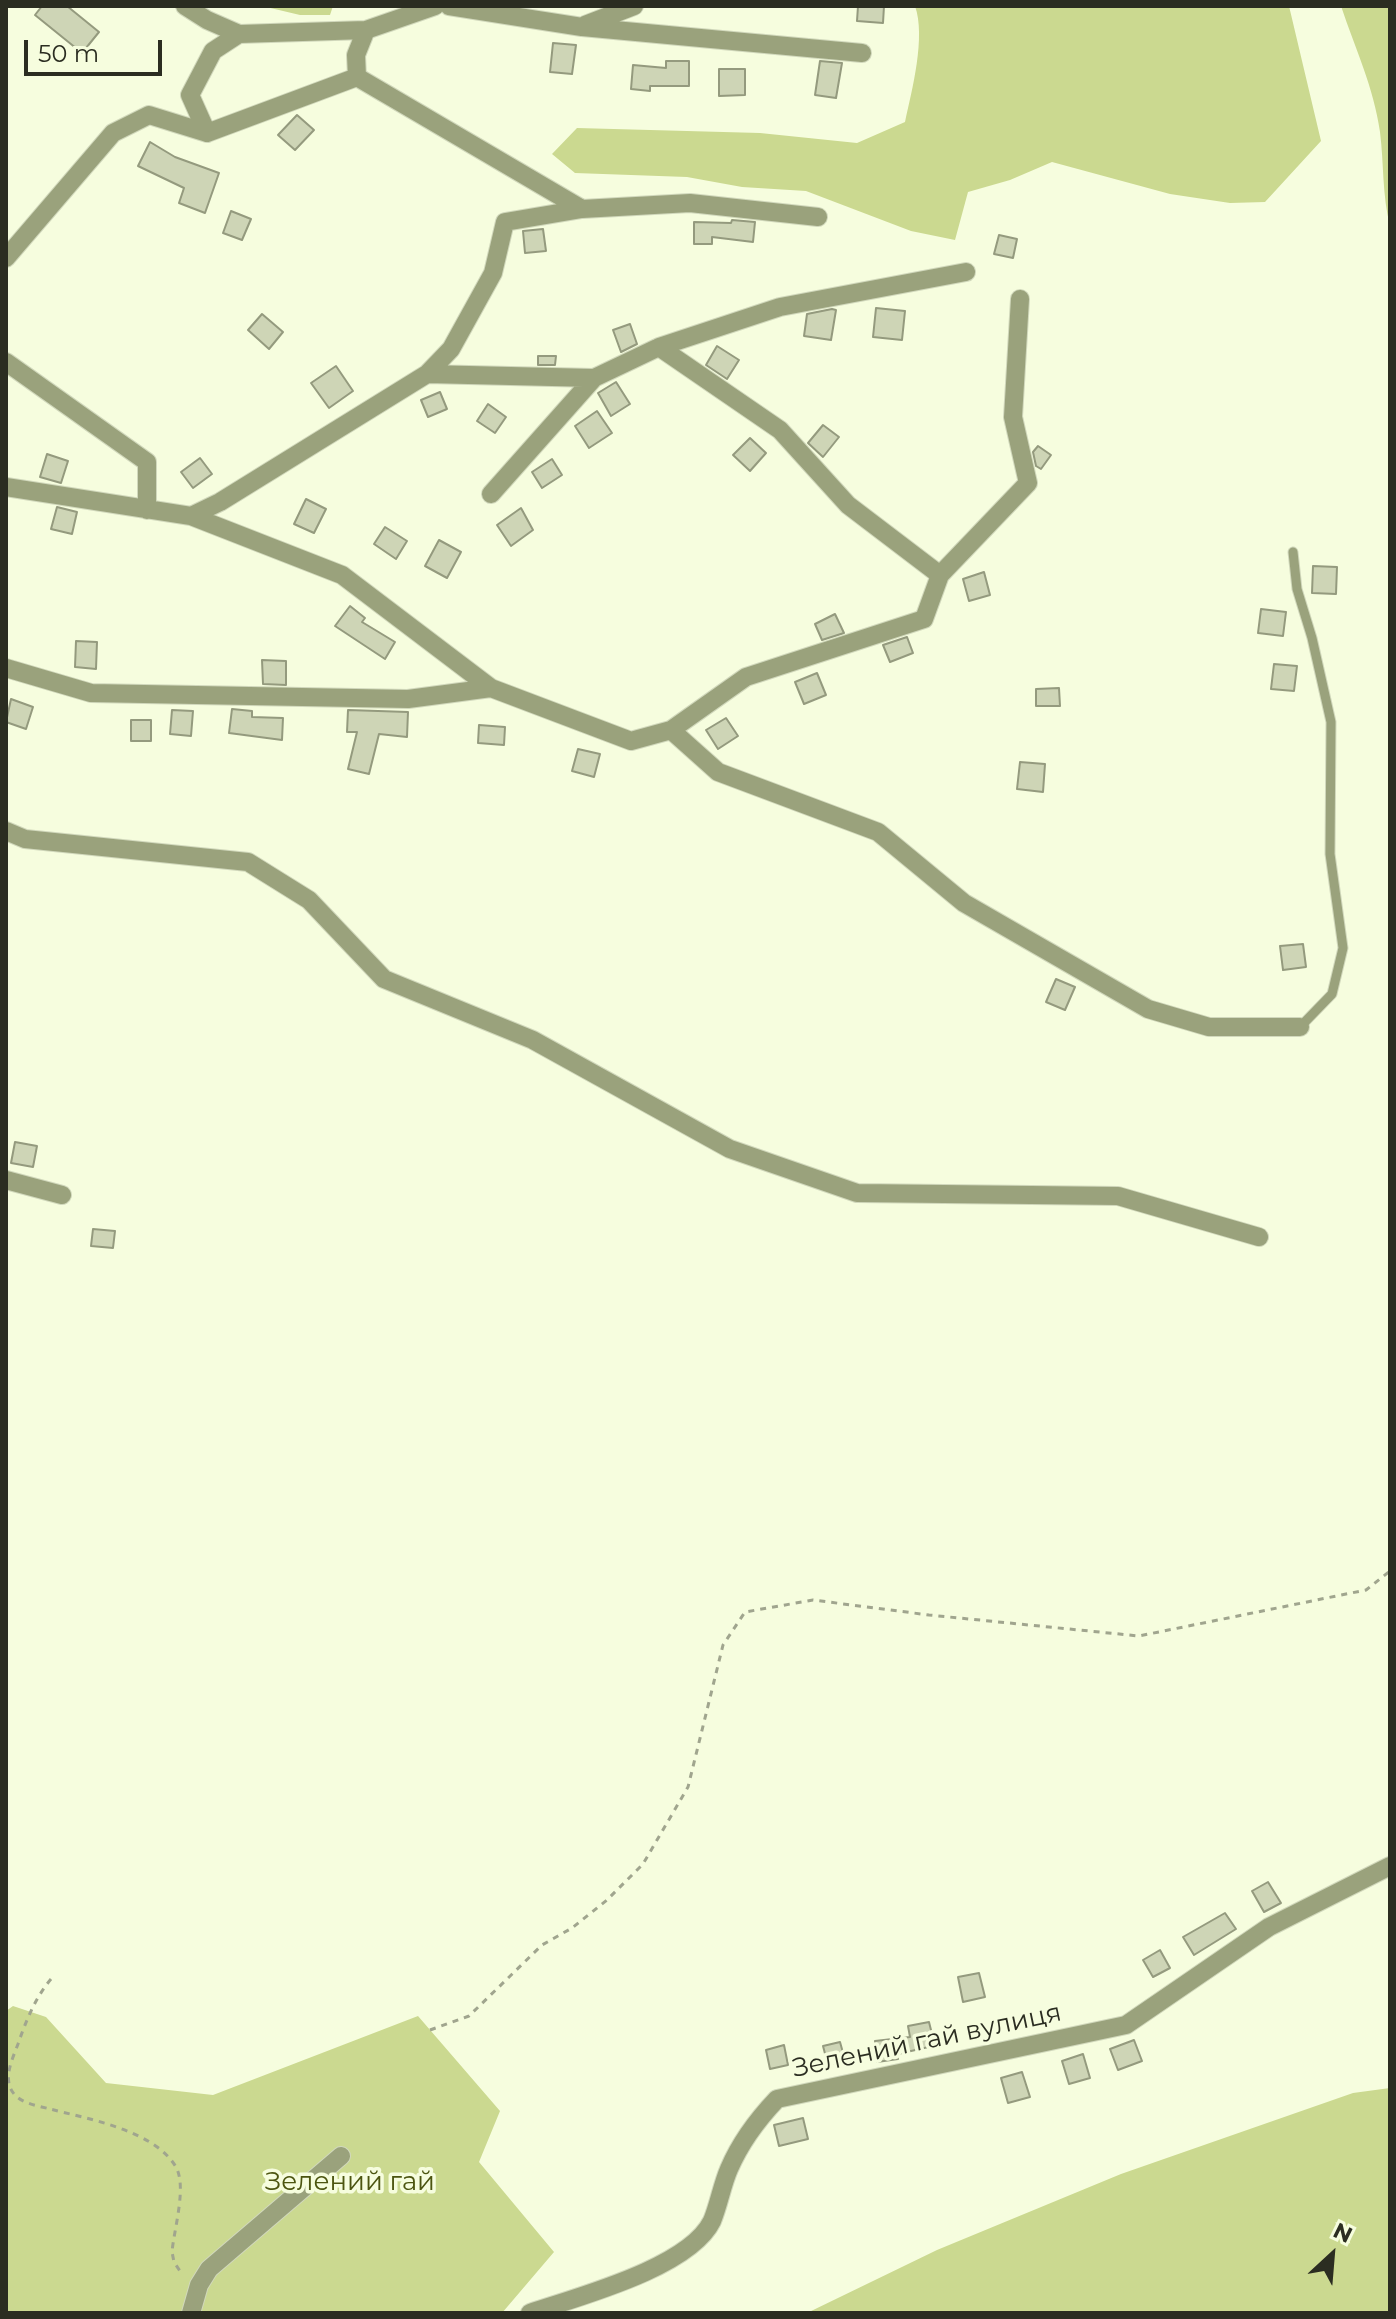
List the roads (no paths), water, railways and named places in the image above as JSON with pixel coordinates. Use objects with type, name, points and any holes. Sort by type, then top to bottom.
[{"type":"street","points":[[185,6],[239,34],[366,30],[435,6]]},
{"type":"street","points":[[449,6],[582,27],[862,53]]},
{"type":"street","points":[[582,27],[634,6]]},
{"type":"street","points":[[357,77],[356,55],[366,30]]},
{"type":"street","points":[[207,133],[190,95],[213,51],[239,34]]},
{"type":"street","points":[[6,258],[113,133],[149,115],[207,133],[357,77]]},
{"type":"street","points":[[357,77],[582,209]]},
{"type":"street","points":[[191,516],[220,502],[427,374],[451,349],[493,273],[505,222],[582,209],[690,203],[818,217]]},
{"type":"street","points":[[491,494],[594,378],[659,347],[780,307],[966,272]]},
{"type":"street","points":[[6,487],[191,516],[342,575],[491,688],[631,741],[671,730],[746,677],[924,619],[940,575],[1028,483],[1013,417],[1020,299]]},
{"type":"street","points":[[659,347],[780,430],[848,505],[940,575]]},
{"type":"street","points":[[6,362],[147,462],[147,510]]},
{"type":"street","points":[[427,374],[594,378]]},
{"type":"street","points":[[6,668],[91,693],[408,699],[491,688]]},
{"type":"street","points":[[671,730],[718,772],[878,832],[964,903],[1148,1009],[1209,1027],[1300,1027]]},
{"type":"street","points":[[6,831],[25,839],[248,862],[309,900],[384,979],[533,1040],[730,1149],[857,1193],[1118,1196],[1259,1237]]},
{"type":"street","points":[[6,1180],[62,1195]]},
{"type":"street","name":"Зелений гай вулиця","points":[[530,2313],[632,2279],[694,2244],[711,2223],[729,2169],[750,2128],[777,2099],[1126,2025],[1269,1927],[1390,1866]]},
{"type":"street","points":[[191,2313],[199,2285],[209,2269],[341,2156]]},
{"type":"lane","points":[[1293,552],[1297,589],[1331,722],[1330,854],[1343,948],[1332,994],[1300,1027]]},
{"type":"park label","name":"Зелений гай","points":[[350,2182]]}]
